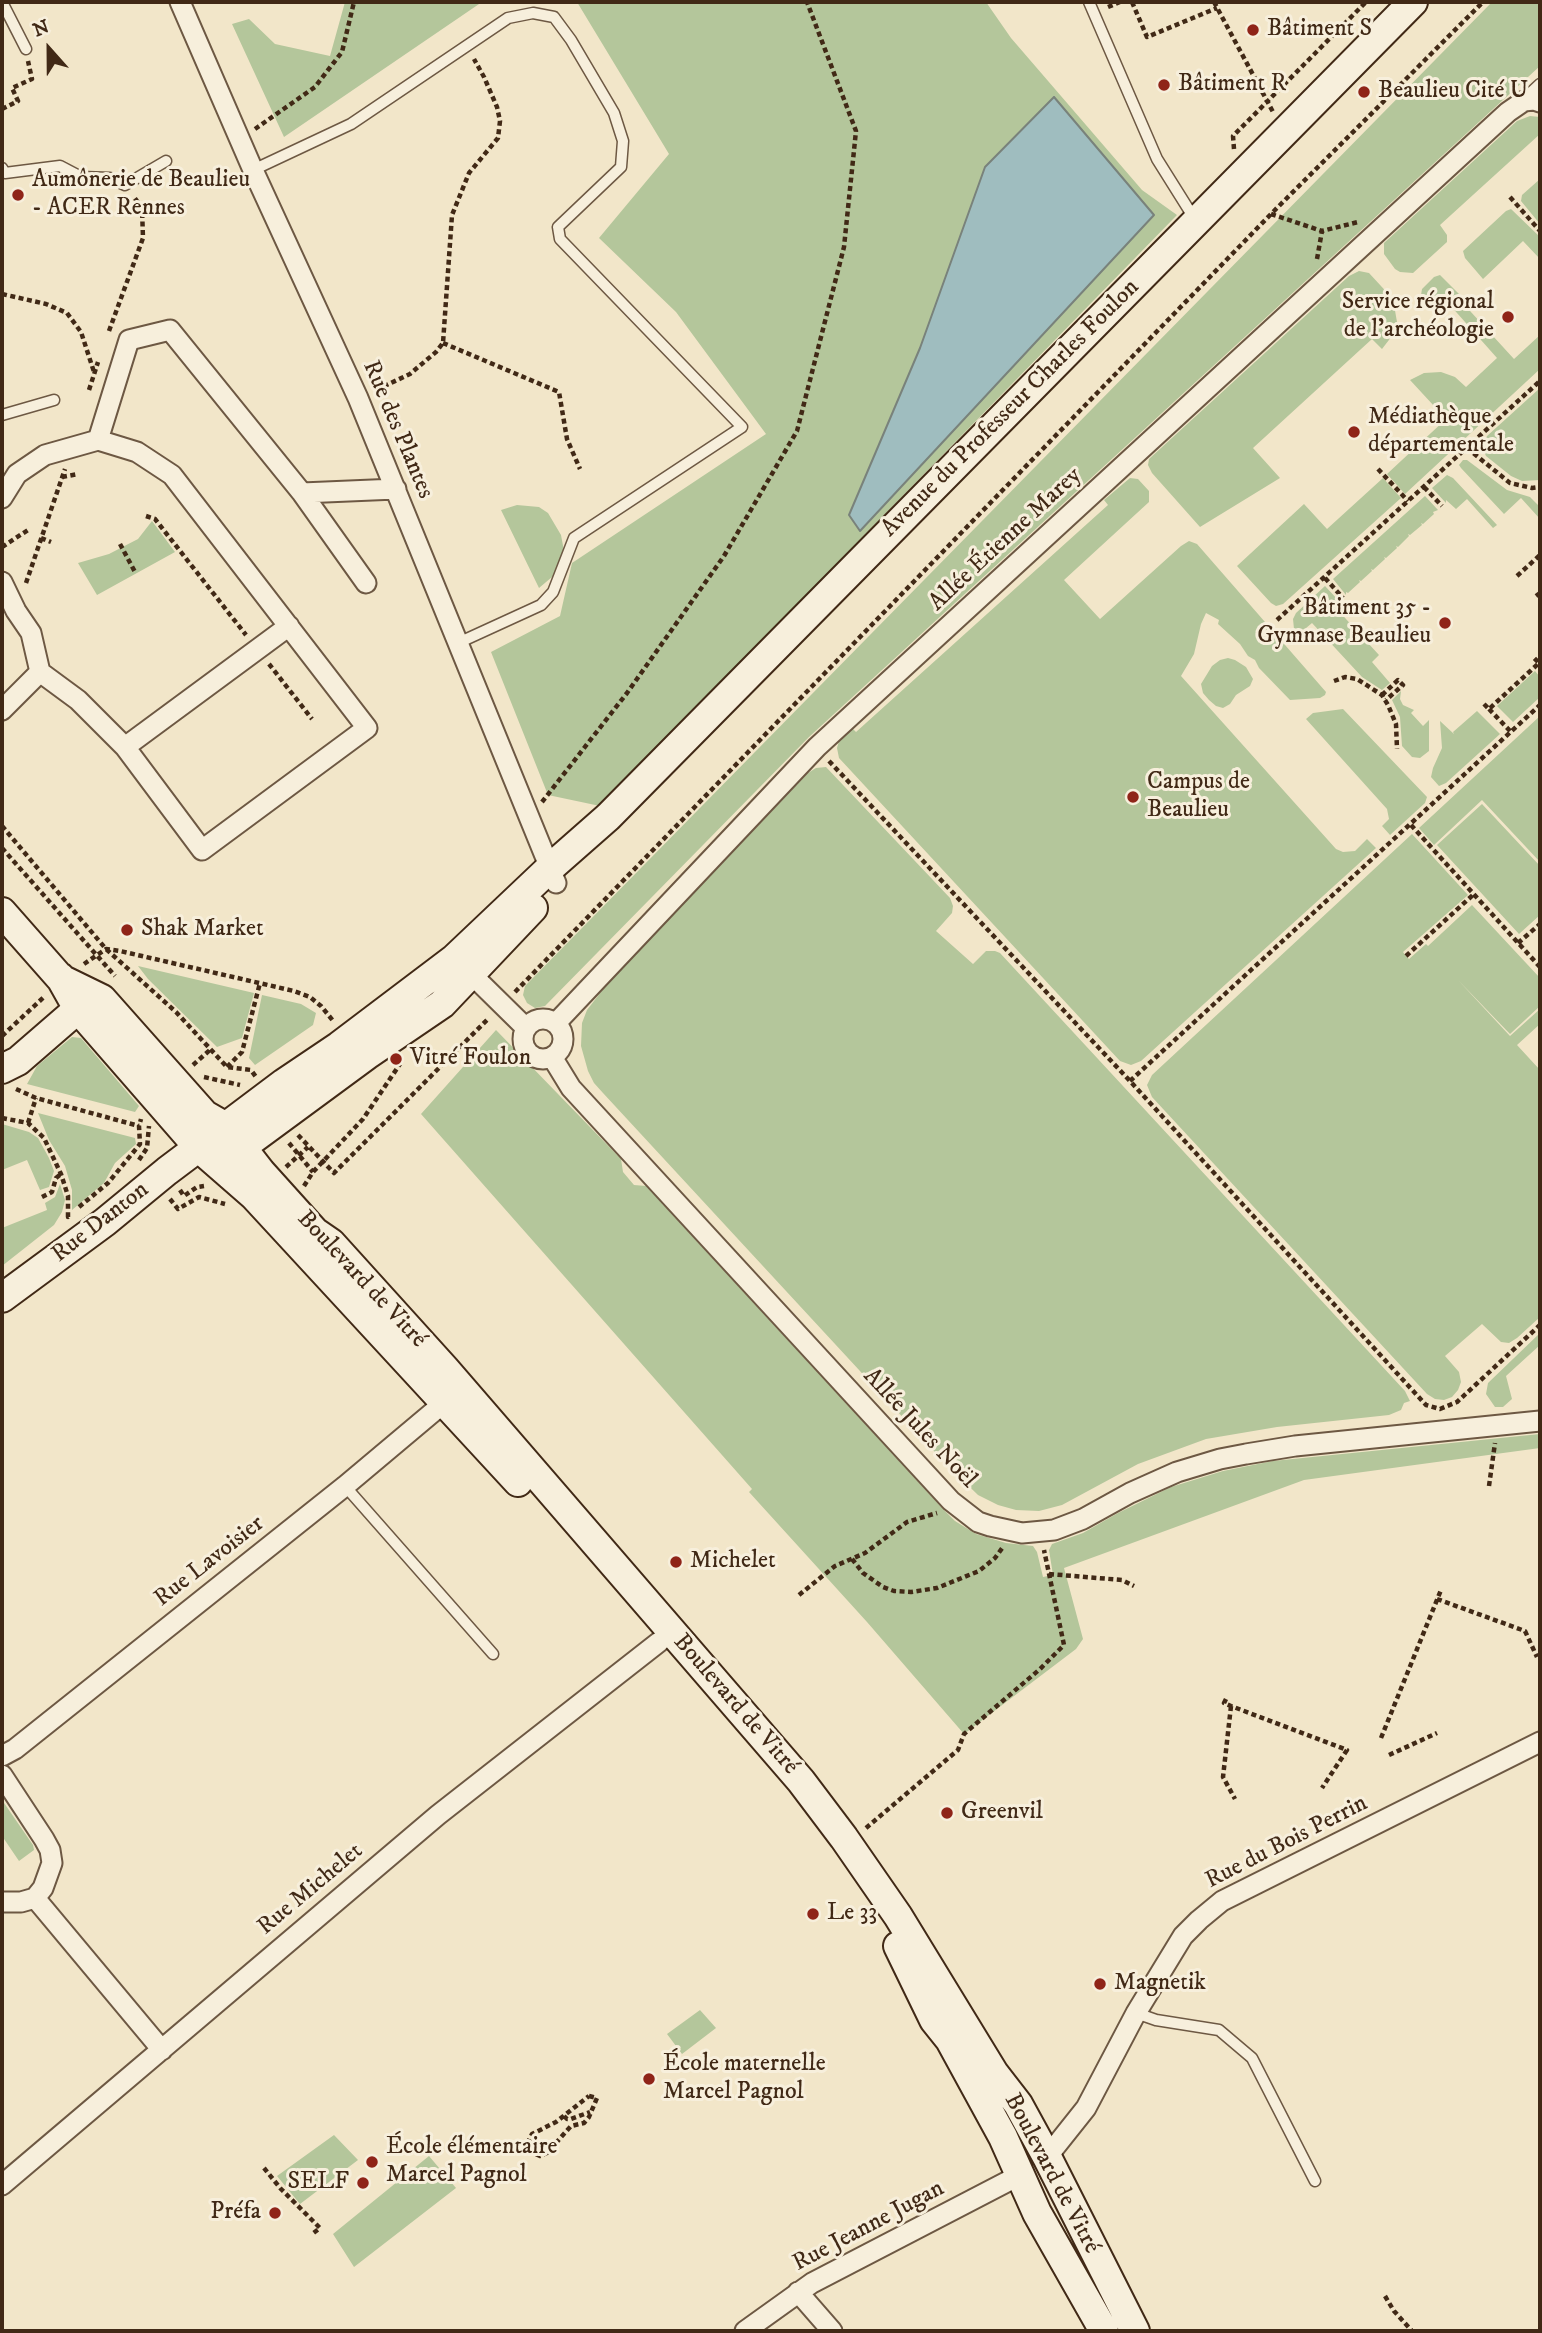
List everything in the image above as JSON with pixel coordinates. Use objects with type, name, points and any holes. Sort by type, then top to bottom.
[{"type":"main road","name":"Avenue du Professeur Charles Foulon","points":[[234,1137],[367,1055],[442,1004],[463,966],[553,876],[591,846],[608,817],[1413,2]]},
{"type":"main road","name":"Boulevard de Vitré","points":[[2,912],[61,979],[78,1009],[206,1155],[254,1196],[445,1402],[760,1753],[812,1819],[860,1886],[902,1954],[934,2020],[950,2040],[1003,2137],[1037,2213],[1104,2331]]},
{"type":"main road","name":"Avenue du Professeur Charles Foulon","points":[[234,1137],[284,1083],[337,1035],[463,966]]},
{"type":"main road","name":"Boulevard de Vitré","points":[[61,979],[102,999],[205,1115],[234,1137],[261,1172],[315,1232],[331,1243],[445,1369],[801,1780],[898,1916],[994,2073],[1018,2104],[1135,2331]]},
{"type":"main road","points":[[7,1079],[18,1061],[78,1009]]},
{"type":"main road","points":[[206,1155],[234,1137]]},
{"type":"main road","name":"Rue Danton","points":[[2,1298],[105,1222],[167,1171],[206,1155]]},
{"type":"main road","points":[[1020,2175],[1047,2157]]},
{"type":"street","name":"Rue des Plantes","points":[[180,2],[253,170],[358,398],[553,876]]},
{"type":"street","points":[[1514,107],[1529,100],[1540,102]]},
{"type":"street","name":"Allée Étienne Marey","points":[[556,1023],[817,747],[1514,107]]},
{"type":"street","points":[[97,440],[129,340],[170,330],[302,493],[366,583]]},
{"type":"street","points":[[2,498],[17,474],[45,456],[97,440],[137,452],[172,475],[367,728],[202,850],[125,747],[78,700],[40,672],[31,633],[16,611],[2,582]]},
{"type":"street","points":[[302,493],[396,489]]},
{"type":"street","points":[[125,747],[289,626]]},
{"type":"street","points":[[2,710],[40,672]]},
{"type":"street","points":[[463,966],[526,1028]]},
{"type":"street","points":[[543,1018],[556,1023],[563,1034],[563,1041],[562,1047],[552,1057],[539,1059],[527,1052],[523,1040],[530,1023],[543,1018]]},
{"type":"street","name":"Allée Jules Noël","points":[[552,1057],[571,1087],[951,1501],[978,1522],[1011,1531],[1041,1532],[1067,1526],[1145,1485],[1220,1459],[1295,1446],[1540,1420]]},
{"type":"street","name":"Rue Lavoisier","points":[[2,1756],[345,1486],[445,1402]]},
{"type":"street","name":"Rue Michelet","points":[[2,2185],[438,1815],[659,1642]]},
{"type":"street","name":"Rue du Bois Perrin","points":[[1047,2157],[1086,2108],[1136,2013],[1183,1936],[1199,1920],[1222,1901],[1540,1742]]},
{"type":"street","points":[[2,1775],[50,1850],[52,1863],[50,1875],[35,1898],[21,1902],[2,1902]]},
{"type":"street","points":[[35,1898],[162,2050]]},
{"type":"street","name":"Rue Jeanne Jugan","points":[[745,2331],[812,2283],[1020,2175]]},
{"type":"street","points":[[798,2292],[832,2331]]},
{"type":"lane","points":[[2,2],[26,49]]},
{"type":"lane","points":[[1089,2],[1157,159],[1196,222]]},
{"type":"lane","points":[[253,170],[351,124],[508,18],[533,13],[554,17],[571,40],[614,113],[623,141],[621,167],[558,227],[560,239],[742,427],[574,538],[553,592],[541,606],[458,643]]},
{"type":"lane","points":[[1514,107],[1540,83]]},
{"type":"lane","points":[[2,168],[5,173],[60,166],[81,177],[110,178],[125,185],[166,161]]},
{"type":"lane","points":[[2,415],[54,400]]},
{"type":"lane","points":[[345,1486],[493,1654]]},
{"type":"lane","points":[[1136,2013],[1156,2020],[1219,2030],[1252,2058],[1315,2181]]},
{"type":"path","points":[[239,137],[269,121],[315,87],[342,52],[354,2]]},
{"type":"path","points":[[1132,2],[1147,37],[1217,8]]},
{"type":"path","points":[[1214,2],[1268,101]]},
{"type":"path","points":[[1238,180],[1233,136],[1366,2]]},
{"type":"path","points":[[308,1147],[334,1173],[503,1004],[1271,214],[1483,2]]},
{"type":"path","points":[[358,398],[410,374],[443,343],[452,215],[469,173],[498,138],[500,121],[498,107],[466,47]]},
{"type":"path","points":[[2,109],[18,101],[12,88],[32,79],[26,49]]},
{"type":"path","points":[[108,334],[143,237],[142,208],[125,185]]},
{"type":"path","points":[[1510,197],[1540,231]]},
{"type":"path","points":[[1271,214],[1322,231],[1331,228]]},
{"type":"path","points":[[1322,231],[1317,260],[1318,270],[1324,281]]},
{"type":"path","points":[[2,294],[46,304],[67,313],[81,332],[94,373]]},
{"type":"path","points":[[443,343],[559,391],[566,439],[580,470]]},
{"type":"path","points":[[87,398],[100,358]]},
{"type":"path","points":[[1278,620],[1540,381]]},
{"type":"path","points":[[1467,448],[1510,483],[1519,487],[1540,487]]},
{"type":"path","points":[[16,611],[72,449]]},
{"type":"path","points":[[1378,469],[1408,502]]},
{"type":"path","points":[[62,477],[78,474]]},
{"type":"path","points":[[1424,487],[1442,506]]},
{"type":"path","points":[[146,516],[155,519],[312,719]]},
{"type":"path","points":[[2,547],[28,530]]},
{"type":"path","points":[[41,538],[51,542]]},
{"type":"path","points":[[120,544],[135,572]]},
{"type":"path","points":[[1517,576],[1540,555]]},
{"type":"path","points":[[1325,577],[1343,598]]},
{"type":"path","points":[[1489,709],[1540,664],[1534,658]]},
{"type":"path","points":[[1334,681],[1345,677],[1357,679],[1382,695],[1396,724],[1396,749]]},
{"type":"path","points":[[1382,695],[1398,680],[1402,682],[1403,685],[1386,700]]},
{"type":"path","points":[[1484,704],[1511,732]]},
{"type":"path","points":[[1130,1081],[1540,705]]},
{"type":"path","points":[[817,747],[1130,1081],[1426,1405],[1440,1409],[1457,1402],[1540,1325]]},
{"type":"path","points":[[1411,825],[1540,967]]},
{"type":"path","points":[[2,826],[106,949],[176,1012],[227,1067],[251,1070]]},
{"type":"path","points":[[1406,956],[1474,894]]},
{"type":"path","points":[[1518,943],[1540,924]]},
{"type":"path","points":[[2,1036],[61,979],[106,949],[310,997],[321,1006],[337,1035]]},
{"type":"path","points":[[227,1067],[242,1052],[260,984]]},
{"type":"path","points":[[7,1079],[36,1097],[139,1126]]},
{"type":"path","points":[[28,1123],[36,1097]]},
{"type":"path","points":[[119,1180],[147,1148],[148,1128],[153,1116],[164,1107]]},
{"type":"path","points":[[2,1118],[28,1123],[44,1138],[68,1196],[68,1217],[108,1183],[134,1152]]},
{"type":"path","points":[[283,1136],[313,1172]]},
{"type":"path","points":[[42,1196],[52,1192],[56,1178],[61,1174]]},
{"type":"path","points":[[1489,1486],[1498,1425]]},
{"type":"path","points":[[799,1595],[835,1566],[866,1553],[907,1521],[931,1516],[951,1501]]},
{"type":"path","points":[[852,1559],[863,1573],[883,1587],[894,1591],[923,1591],[979,1571],[995,1558],[1011,1531]]},
{"type":"path","points":[[865,1829],[958,1750],[964,1734],[1064,1645],[1049,1574],[1122,1580],[1134,1586]]},
{"type":"path","points":[[1381,1738],[1441,1590]]},
{"type":"path","points":[[1437,1599],[1525,1631],[1537,1657]]},
{"type":"path","points":[[1226,1699],[1224,1703],[1231,1706],[1347,1750],[1322,1788]]},
{"type":"path","points":[[1231,1706],[1223,1777],[1235,1799]]},
{"type":"path","points":[[1388,1755],[1437,1733]]},
{"type":"path","points":[[589,2095],[597,2098],[591,2112],[584,2123],[571,2126],[565,2131],[547,2153],[534,2153],[529,2140],[532,2134],[564,2116],[589,2095]]},
{"type":"path","points":[[564,2116],[571,2119],[591,2112]]},
{"type":"path","points":[[264,2168],[320,2228],[312,2234]]},
{"type":"path","points":[[1385,2296],[1412,2331]]},
{"type":"green space","points":[[345,2],[482,2],[284,137],[232,24],[249,19],[275,44],[330,56]]},
{"type":"green space","points":[[577,2],[986,2],[1011,38],[1142,190],[1177,215],[600,806],[548,795],[491,652],[560,616],[572,563],[766,434],[676,312],[599,238],[669,154]],"holes":[[[920,348],[859,530],[849,515]]]},
{"type":"green space","points":[[1492,2],[1540,2],[1540,66],[809,737],[545,1006],[535,1008],[527,1003],[523,995],[525,986]]},
{"type":"green space","points":[[1530,116],[1540,117],[1540,134],[1440,225],[1447,235],[1447,242],[1413,273],[1395,269],[1384,254],[1384,243],[1517,121]]},
{"type":"green space","points":[[1540,179],[1540,224],[1521,201],[1522,195]]},
{"type":"green space","points":[[1511,209],[1540,237],[1540,259],[1523,241],[1483,279],[1465,258],[1463,251]]},
{"type":"green space","points":[[1359,271],[1369,273],[1393,299],[1397,322],[1392,336],[1382,349],[1372,339],[1253,448],[1280,478],[1200,527],[1152,473],[1148,465],[1149,459],[1349,276]]},
{"type":"green space","points":[[1440,275],[1514,359],[1540,335],[1540,369],[1405,494],[1387,474],[1446,419],[1410,380],[1424,373],[1441,372],[1455,377],[1466,387],[1497,358],[1441,295],[1429,306],[1424,301],[1422,289],[1434,277]]},
{"type":"green space","points":[[1540,388],[1540,480],[1522,481],[1511,476],[1486,456],[1482,447],[1487,436]]},
{"type":"green space","points":[[1463,460],[1467,460],[1507,490],[1530,497],[1540,507],[1540,519],[1521,498],[1504,514],[1461,468],[1459,465]]},
{"type":"green space","points":[[1447,475],[1453,478],[1497,525],[1493,528],[1467,499],[1456,509],[1446,500],[1446,503],[1432,488]]},
{"type":"green space","points":[[1130,478],[1138,479],[1149,491],[1149,502],[1064,580],[1100,619],[1181,546],[1189,541],[1197,544],[1326,692],[1320,698],[1290,700],[1240,644],[1218,624],[1219,620],[1206,613],[1194,654],[1181,676],[1336,849],[1343,852],[1355,851],[1367,839],[1376,848],[1141,1061],[1131,1065],[1120,1061],[839,758],[837,748],[839,741],[852,728],[856,732],[1108,505],[1104,500]]},
{"type":"green space","points":[[1383,478],[1401,498],[1283,604],[1276,606],[1271,603],[1237,566],[1304,504],[1327,529]]},
{"type":"green space","points":[[1425,496],[1438,510],[1408,534],[1397,548],[1359,580],[1346,595],[1333,579]]},
{"type":"green space","points":[[517,505],[539,507],[548,513],[561,535],[563,564],[539,588],[501,510]]},
{"type":"green space","points":[[152,521],[175,552],[97,595],[78,563],[109,554],[138,539]]},
{"type":"green space","points":[[1325,586],[1339,601],[1334,604],[1335,607],[1379,655],[1372,662],[1390,683],[1382,690],[1362,677],[1312,623],[1299,634],[1294,629],[1293,619],[1296,613]]},
{"type":"green space","points":[[1228,658],[1246,667],[1253,679],[1250,686],[1223,708],[1209,700],[1203,693],[1201,684],[1212,666]]},
{"type":"green space","points":[[1535,671],[1540,677],[1540,697],[1513,722],[1497,706]]},
{"type":"green space","points":[[1401,691],[1400,699],[1403,705],[1414,710],[1411,713],[1423,726],[1429,720],[1429,751],[1420,758],[1412,757],[1402,746],[1400,717],[1392,700]]},
{"type":"green space","points":[[1343,709],[1427,797],[1425,803],[1390,835],[1382,826],[1389,819],[1387,809],[1306,719],[1313,713]]},
{"type":"green space","points":[[1477,711],[1500,734],[1446,783],[1439,786],[1431,777],[1442,748],[1440,721],[1454,734],[1453,732]]},
{"type":"green space","points":[[1540,716],[1540,862],[1482,800],[1434,845],[1419,828]]},
{"type":"green space","points":[[826,767],[950,898],[952,913],[936,931],[973,964],[986,951],[1000,953],[1405,1391],[1410,1401],[1404,1403],[1401,1410],[1389,1415],[1277,1427],[1206,1439],[1138,1464],[1062,1505],[1039,1511],[1016,1510],[998,1505],[978,1495],[945,1463],[594,1083],[581,1046],[582,1023],[587,1010],[604,988],[808,773],[816,768]]},
{"type":"green space","points":[[1482,804],[1540,866],[1540,915],[1519,934],[1437,845]]},
{"type":"green space","points":[[1412,834],[1468,895],[1403,952],[1406,956],[1409,959],[1426,944],[1428,946],[1472,905],[1540,978],[1540,1006],[1510,1034],[1458,980],[1510,1036],[1540,1009],[1540,1024],[1517,1045],[1540,1070],[1540,1317],[1509,1343],[1501,1342],[1482,1324],[1445,1356],[1459,1372],[1461,1382],[1452,1397],[1444,1400],[1427,1394],[1152,1097],[1147,1085],[1152,1075]]},
{"type":"green space","points":[[138,966],[254,993],[242,1038],[217,1047]]},
{"type":"green space","points":[[262,995],[301,1004],[316,1013],[313,1025],[255,1065],[249,1058]]},
{"type":"green space","points":[[496,1030],[621,1159],[623,1172],[634,1185],[646,1186],[955,1521],[976,1534],[1006,1543],[1033,1546],[1043,1577],[1053,1575],[1049,1550],[1052,1544],[1083,1533],[1171,1487],[1223,1471],[1273,1461],[1540,1434],[1540,1448],[1304,1480],[1064,1568],[1083,1639],[1076,1649],[964,1734],[749,1492],[752,1489],[421,1114]]},
{"type":"green space","points":[[72,1037],[81,1038],[139,1106],[135,1112],[27,1084],[37,1066]]},
{"type":"green space","points":[[38,1113],[135,1138],[136,1144],[115,1163],[104,1183],[72,1210],[72,1190],[65,1166],[49,1140]]},
{"type":"green space","points":[[2,1124],[29,1132],[38,1138],[54,1171],[49,1187],[40,1190],[27,1160],[2,1170]]},
{"type":"green space","points":[[60,1184],[65,1200],[54,1225],[2,1266],[2,1228],[47,1210],[45,1203],[55,1197]]},
{"type":"green space","points":[[1540,1333],[1540,1345],[1506,1376],[1512,1399],[1503,1407],[1495,1407],[1486,1394],[1488,1383]]},
{"type":"green space","points":[[2,1800],[33,1845],[34,1850],[19,1861],[2,1836]]},
{"type":"green space","points":[[700,2010],[716,2028],[682,2054],[667,2034]]},
{"type":"green space","points":[[334,2135],[358,2160],[300,2204],[277,2176]]},
{"type":"green space","points":[[429,2156],[456,2188],[354,2267],[333,2234]]},
{"type":"water","points":[[1054,97],[1154,215],[860,531],[849,515],[920,348],[985,167]]},
{"type":"place","name":"Bâtiment S","points":[[1253,30]]},
{"type":"place","name":"Bâtiment R","points":[[1164,85]]},
{"type":"place","name":"Beaulieu Cité U","points":[[1364,92]]},
{"type":"place","name":"Aumônerie de Beaulieu - ACER Rennes","points":[[18,195]]},
{"type":"place","name":"Service régional de l'archéologie","points":[[1508,317]]},
{"type":"place","name":"Médiathèque départementale","points":[[1354,432]]},
{"type":"place","name":"Bâtiment 35 - Gymnase Beaulieu","points":[[1445,623]]},
{"type":"place","name":"Campus de Beaulieu","points":[[1133,797]]},
{"type":"place","name":"Shak Market","points":[[127,930]]},
{"type":"place","name":"Vitré Foulon","points":[[396,1059]]},
{"type":"place","name":"Michelet","points":[[676,1562]]},
{"type":"place","name":"Greenvil","points":[[947,1813]]},
{"type":"place","name":"Le 33","points":[[813,1914]]},
{"type":"place","name":"Magnetik","points":[[1100,1984]]},
{"type":"place","name":"École maternelle Marcel Pagnol","points":[[649,2079]]},
{"type":"place","name":"École élémentaire Marcel Pagnol","points":[[372,2162]]},
{"type":"place","name":"SELF","points":[[363,2183]]},
{"type":"place","name":"Préfa","points":[[275,2213]]}]
